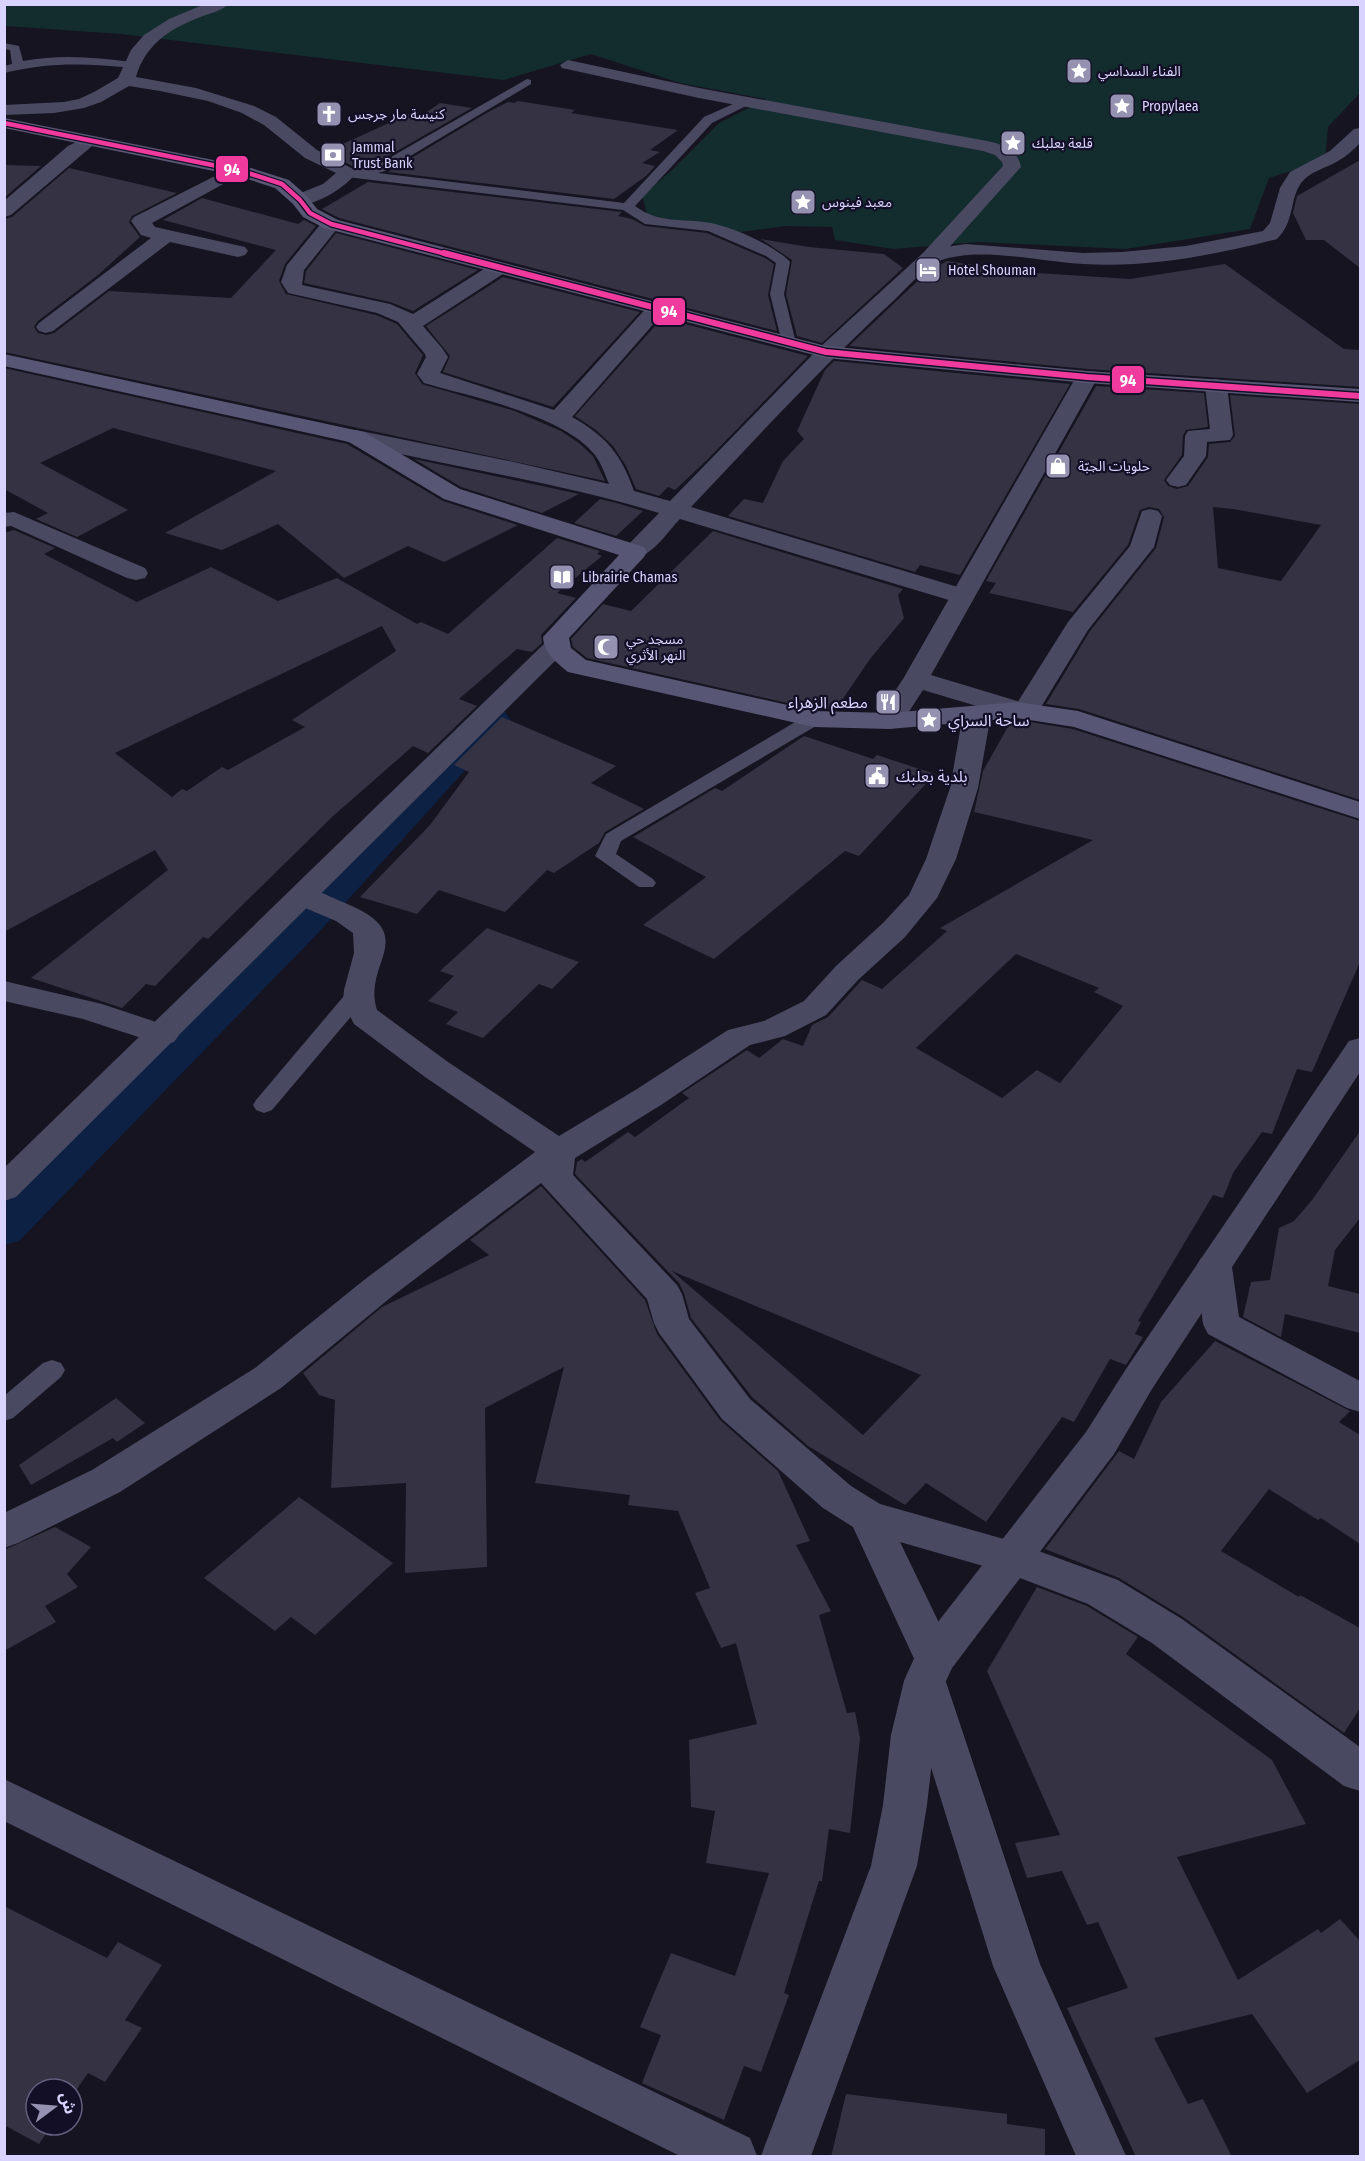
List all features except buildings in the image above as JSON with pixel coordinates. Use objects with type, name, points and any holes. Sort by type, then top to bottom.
[{"type":"main road","points":[[4,123],[82,145],[253,186],[287,201],[300,200]]},
{"type":"main road","points":[[4,137],[82,145],[242,171],[282,184],[300,200],[310,213],[331,224],[826,352],[1087,377],[1360,396]]},
{"type":"main road","points":[[4,360],[356,437],[452,494],[635,552],[556,638],[556,646],[577,666],[685,688],[814,719],[889,720],[1021,711],[1078,719],[1360,811]]},
{"type":"street","points":[[4,110],[58,107],[86,102],[128,73],[147,38],[158,30],[220,4]]},
{"type":"street","points":[[568,65],[746,102],[987,146],[1001,151],[1011,159],[1012,167],[929,258],[826,352],[635,552]]},
{"type":"street","points":[[128,73],[251,111],[276,126],[310,154],[347,173],[330,188],[300,200]]},
{"type":"street","points":[[929,258],[937,254],[970,250],[1067,258],[1138,257],[1269,235],[1281,224],[1288,189],[1294,178],[1357,141]]},
{"type":"street","points":[[7,206],[82,145]]},
{"type":"street","points":[[221,178],[141,221],[148,231],[238,251]]},
{"type":"street","points":[[331,224],[294,269],[291,282],[295,289],[383,308],[405,318],[437,357],[428,374],[432,378],[559,418],[599,446],[610,459],[624,495]]},
{"type":"street","points":[[46,327],[167,235]]},
{"type":"street","points":[[412,324],[499,268]]},
{"type":"street","points":[[559,418],[657,308]]},
{"type":"street","points":[[889,720],[916,679],[1087,377]]},
{"type":"street","points":[[1178,480],[1196,456],[1196,436],[1222,435],[1216,386]]},
{"type":"street","points":[[356,437],[514,469],[624,495],[962,596]]},
{"type":"street","points":[[916,679],[1021,711],[1077,627],[1142,547],[1150,516]]},
{"type":"street","points":[[4,520],[14,519],[136,573]]},
{"type":"street","points":[[4,1189],[163,1035],[310,900],[556,646]]},
{"type":"street","points":[[4,1532],[106,1481],[268,1378],[377,1289],[559,1152],[649,1097],[739,1037],[774,1029],[815,1008],[847,973],[894,930],[922,898],[941,859],[964,788],[976,714]]},
{"type":"street","points":[[310,900],[362,923],[369,936],[370,949],[357,995],[362,1012],[374,1024],[559,1152]]},
{"type":"street","points":[[4,991],[91,1011],[163,1035]]},
{"type":"street","points":[[786,2157],[894,1866],[905,1805],[913,1735],[930,1669],[1011,1557],[1100,1443],[1360,1048]]},
{"type":"street","points":[[559,1152],[555,1178],[664,1294],[672,1323],[736,1409],[837,1497],[868,1516],[1011,1557],[1104,1592],[1133,1609],[1360,1772]]},
{"type":"street","points":[[1214,1267],[1221,1324],[1360,1398]]},
{"type":"street","points":[[868,1516],[930,1669],[1017,1966],[1101,2157]]},
{"type":"street","points":[[4,1799],[263,1927],[459,2020],[732,2157]]},
{"type":"lane","points":[[4,46],[15,48],[18,65]]},
{"type":"lane","points":[[4,70],[18,65],[73,61],[128,73]]},
{"type":"lane","points":[[347,173],[365,174],[381,168],[526,82]]},
{"type":"lane","points":[[627,207],[708,120],[746,102]]},
{"type":"lane","points":[[347,173],[627,207],[645,220],[710,227],[735,236],[771,253],[783,262],[777,294],[789,343]]},
{"type":"lane","points":[[646,883],[605,856],[613,838],[814,719]]},
{"type":"lane","points":[[264,1105],[357,995]]},
{"type":"lane","points":[[4,1411],[52,1370]]},
{"type":"green space","name":"قلعة بعلبك","points":[[4,5],[1360,5],[1360,93],[1328,127],[1325,160],[1269,178],[1250,229],[1126,249],[978,242],[893,249],[835,240],[832,227],[786,226],[733,233],[648,217],[642,196],[719,123],[766,99],[680,83],[591,54],[504,80],[121,34],[5,26]]},
{"type":"waterway","points":[[4,1230],[306,924],[493,719]]},
{"type":"transit line","name":"94","points":[[4,123],[242,171],[282,184],[300,200],[310,213],[331,224],[826,352],[1087,377],[1360,396]]},
{"type":"place","name":"الفناء السداسي","points":[[1079,71]]},
{"type":"place","name":"Propylaea","points":[[1122,106]]},
{"type":"place","name":"كنيسة مار جرجس","points":[[329,114]]},
{"type":"place","name":"قلعة بعلبك","points":[[1013,143]]},
{"type":"place","name":"Jammal Trust Bank","points":[[333,155]]},
{"type":"place","name":"معبد فينوس","points":[[803,202]]},
{"type":"place","name":"Hotel Shouman","points":[[928,270]]},
{"type":"place","name":"حلويات الجبّة","points":[[1058,466]]},
{"type":"place","name":"Librairie Chamas","points":[[562,577]]},
{"type":"place","name":"مسجد حي النهر الأثري","points":[[606,647]]},
{"type":"place","name":"مطعم الزهراء","points":[[888,702]]},
{"type":"place","name":"ساحة السراي","points":[[929,720]]},
{"type":"place","name":"بلدية بعلبك","points":[[877,776]]}]
